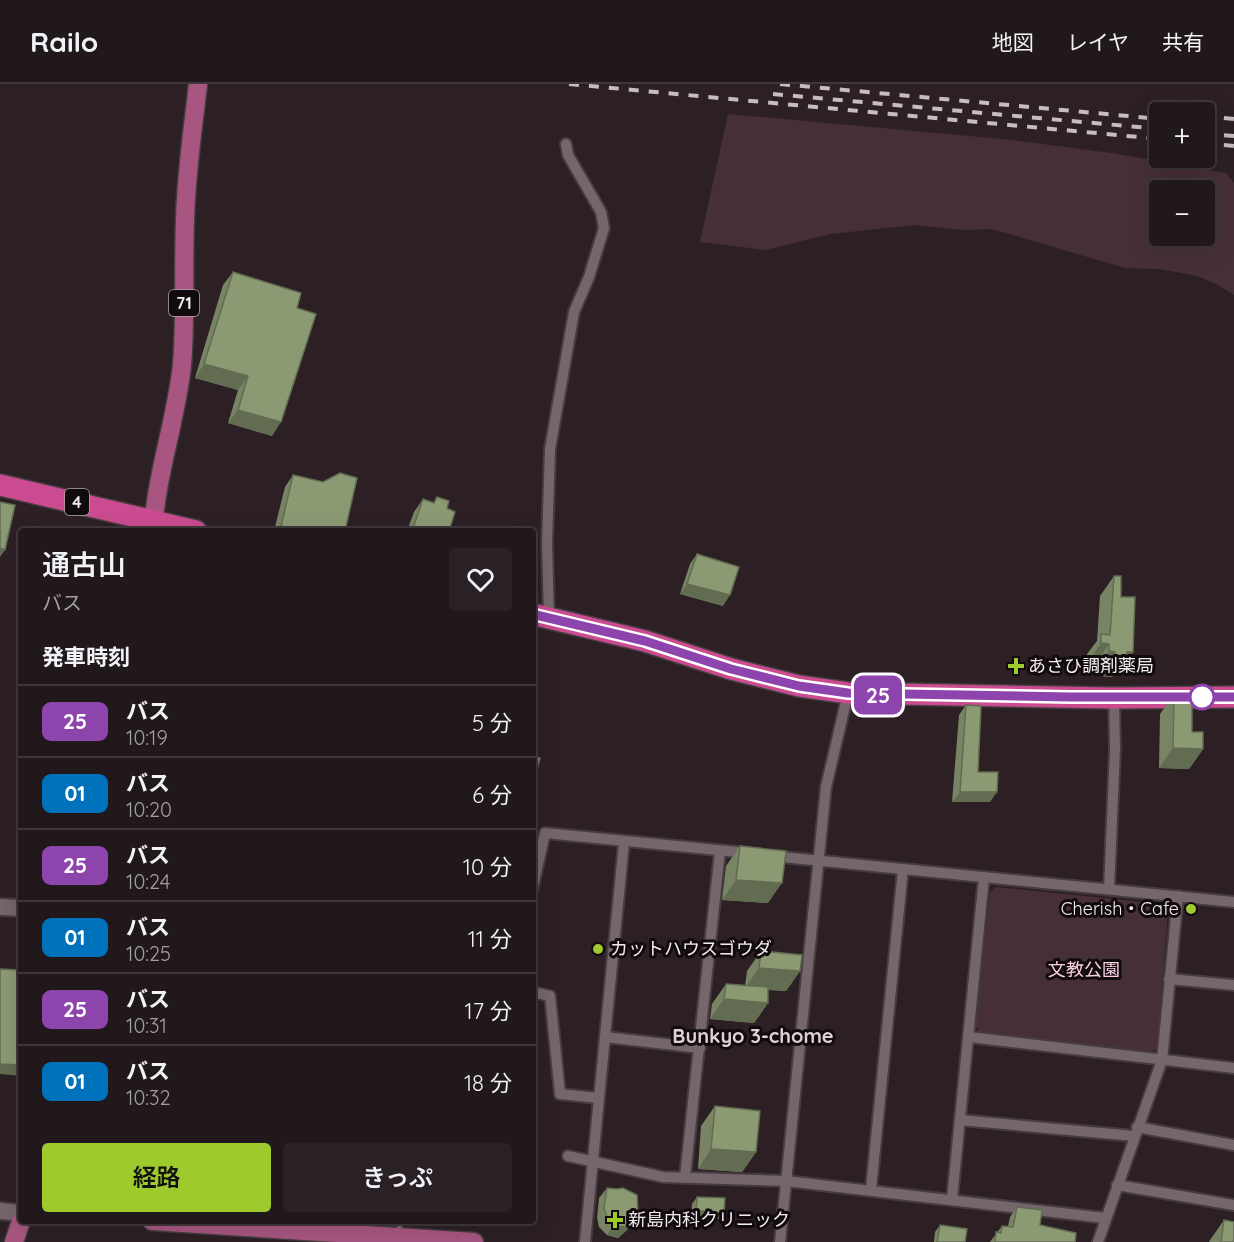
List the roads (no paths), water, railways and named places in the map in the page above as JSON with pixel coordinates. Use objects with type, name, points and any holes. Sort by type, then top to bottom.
[{"type":"highway","name":"4","points":[[0,485],[153,526],[170,528]]},
{"type":"highway","points":[[541,616],[645,641],[731,669],[799,686],[848,693],[1114,698],[1234,697]]},
{"type":"main road","name":"71","points":[[153,526],[181,367],[185,217],[198,84]]},
{"type":"main road","points":[[14,1242],[20,1224]]},
{"type":"main road","points":[[258,1224],[400,1229],[436,1241],[474,1242]]},
{"type":"street","points":[[541,616],[547,544],[550,449],[574,312],[590,277],[604,228],[601,212],[568,155],[566,144]]},
{"type":"street","points":[[780,1242],[826,787],[848,693]]},
{"type":"street","points":[[1109,889],[1115,749],[1114,698]]},
{"type":"street","points":[[536,873],[545,832],[624,842],[1234,902]]},
{"type":"street","points":[[585,1242],[624,842]]},
{"type":"street","points":[[686,1177],[720,851]]},
{"type":"street","points":[[871,1189],[903,869]]},
{"type":"street","points":[[952,1199],[984,877]]},
{"type":"street","points":[[1098,1242],[1161,1060],[1178,896]]},
{"type":"street","points":[[0,907],[18,908]]},
{"type":"street","points":[[1169,979],[1234,985]]},
{"type":"street","points":[[536,993],[550,996],[560,1094],[598,1098]]},
{"type":"street","points":[[606,1036],[699,1048]]},
{"type":"street","points":[[969,1037],[1234,1068]]},
{"type":"street","points":[[960,1120],[1135,1132],[1234,1145]]},
{"type":"street","points":[[567,1156],[663,1177],[786,1181],[871,1189],[1105,1218]]},
{"type":"street","points":[[1118,1185],[1234,1205]]},
{"type":"street","points":[[0,1211],[18,1213]]},
{"type":"railway","points":[[569,84],[1149,138]]},
{"type":"railway","points":[[780,84],[1149,118]]},
{"type":"railway","points":[[773,94],[1149,128]]},
{"type":"railway","points":[[1215,117],[1234,119]]},
{"type":"railway","points":[[1215,135],[1234,136]]},
{"type":"railway","points":[[1215,144],[1234,146]]},
{"type":"place","name":"あさひ調剤薬局","points":[[1016,666]]},
{"type":"place","name":"Cherish・Cafe","points":[[1191,909]]},
{"type":"place","name":"カットハウスゴウダ","points":[[598,949]]},
{"type":"place","name":"新島内科クリニック","points":[[615,1220]]},
{"type":"district","name":"Bunkyo 3-chome","points":[[753,1036]]},
{"type":"park label","name":"文教公園","points":[[1084,970]]}]
